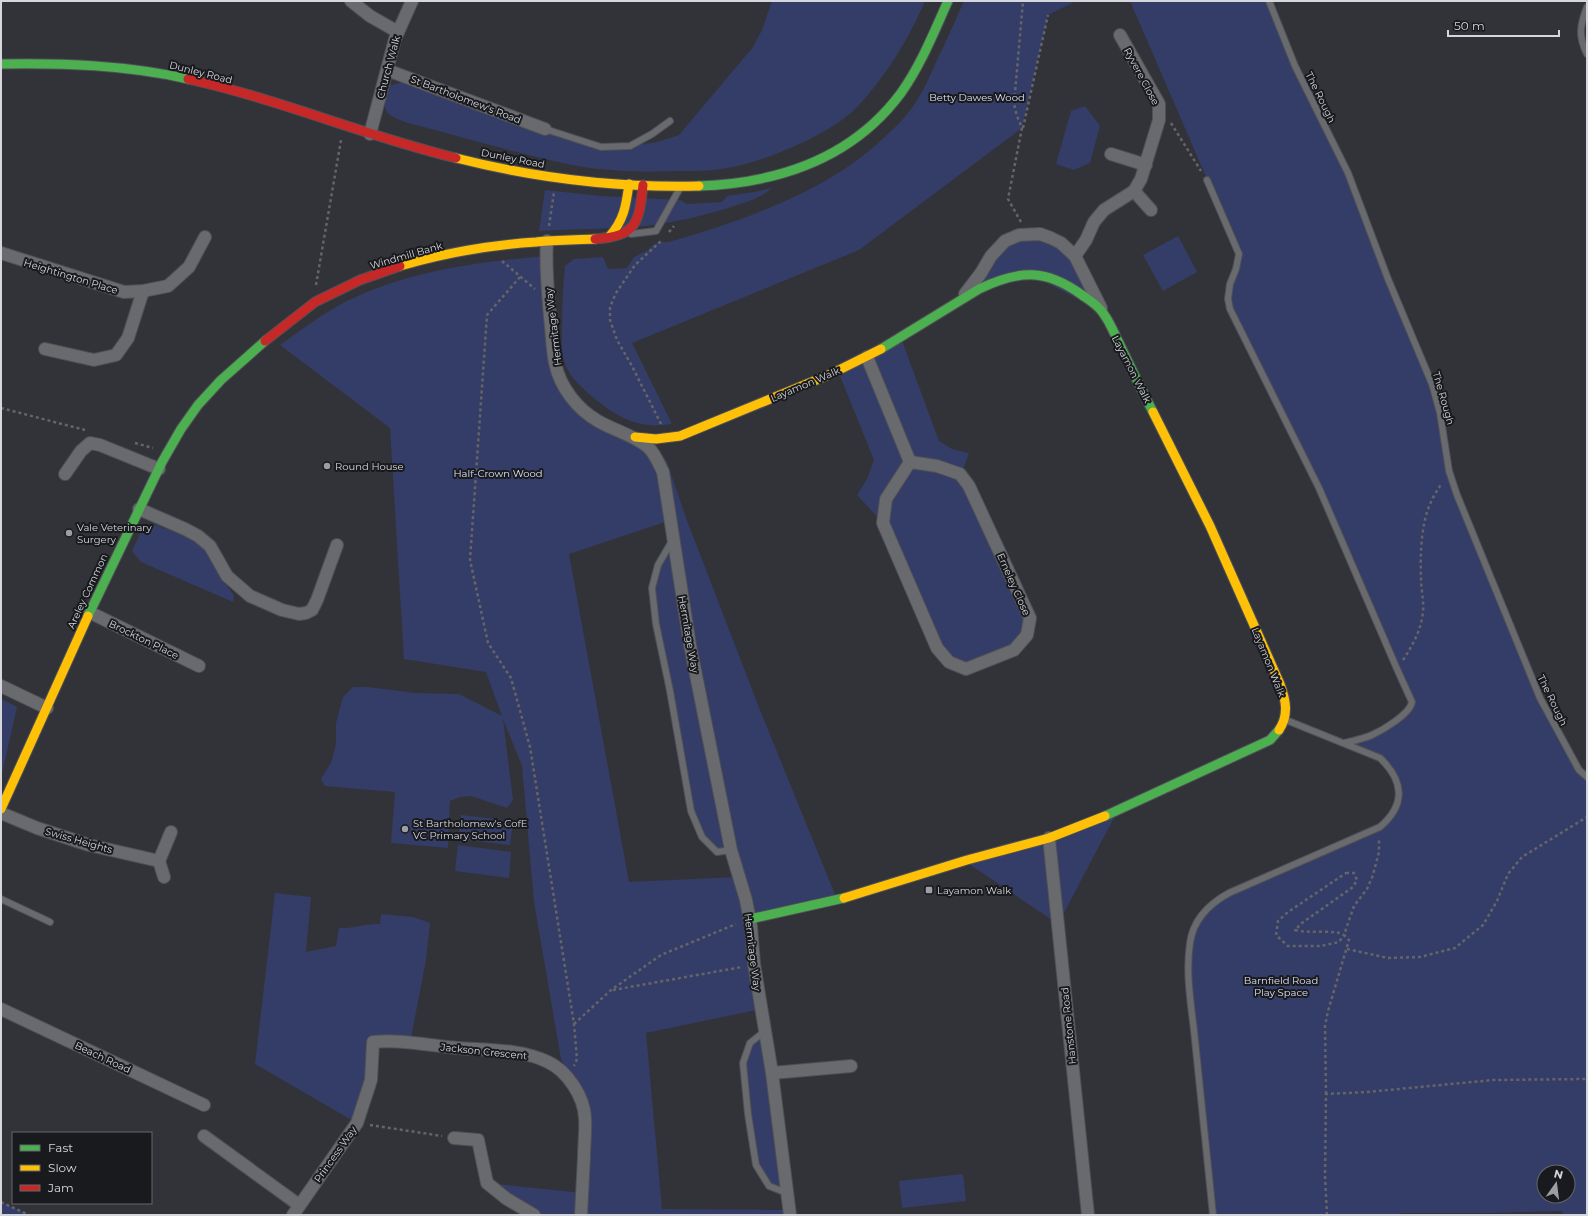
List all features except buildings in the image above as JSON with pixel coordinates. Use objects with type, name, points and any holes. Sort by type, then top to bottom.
[{"type":"main road","name":"Dunley Road","points":[[1,64],[96,65],[126,67],[175,76],[248,94],[344,126],[448,157],[530,174],[643,185],[681,186],[734,184],[764,179],[802,168],[838,150],[879,117],[901,92],[922,59],[948,1]]},
{"type":"main road","points":[[609,237],[622,220],[625,213],[629,184]]},
{"type":"main road","points":[[620,235],[630,230],[639,218],[643,185]]},
{"type":"main road","name":"Windmill Bank","points":[[227,373],[313,304],[339,289],[388,270],[444,255],[487,248],[546,241],[620,235]]},
{"type":"main road","name":"Layamon Walk","points":[[635,437],[652,440],[678,436],[716,422],[830,374],[902,338],[963,297],[1002,279],[1030,274],[1051,278],[1062,282],[1103,312],[1188,480],[1235,580],[1284,694],[1287,706],[1286,720]]},
{"type":"main road","name":"Areley Common","points":[[1,810],[89,612],[172,442],[189,416],[227,373]]},
{"type":"main road","points":[[750,919],[837,900],[967,860],[1049,838],[1116,812],[1262,744],[1276,735],[1286,720]]},
{"type":"street","points":[[351,1],[370,16],[398,32]]},
{"type":"street","name":"Church Walk","points":[[370,134],[398,32],[412,1]]},
{"type":"street","name":"Ryvere Close","points":[[1075,256],[1086,240],[1094,222],[1104,210],[1134,190],[1141,179],[1159,120],[1159,104],[1120,35]]},
{"type":"street","name":"St Bartholomew's Road","points":[[387,70],[545,129]]},
{"type":"street","points":[[1111,154],[1146,165]]},
{"type":"street","points":[[1134,190],[1151,210]]},
{"type":"street","name":"Layamon Walk","points":[[963,297],[981,273],[991,256],[1005,241],[1019,235],[1040,234],[1051,238],[1061,243],[1075,256]]},
{"type":"street","name":"Heightington Place","points":[[1,254],[124,292],[143,291],[168,286],[189,267],[205,237]]},
{"type":"street","name":"Hermitage Way","points":[[546,241],[549,300],[555,364],[562,382],[581,409],[597,421],[635,437],[650,449],[662,472],[690,644],[731,850],[753,935],[754,964],[772,1073],[790,1215]]},
{"type":"street","points":[[1075,256],[1103,312]]},
{"type":"street","points":[[44,349],[94,360],[116,355],[128,338],[143,291]]},
{"type":"street","points":[[866,357],[910,462]]},
{"type":"street","points":[[65,474],[80,451],[90,443],[100,445],[159,469]]},
{"type":"street","name":"Erneley Close","points":[[910,462],[937,466],[960,474],[969,486],[1030,618],[1027,635],[1014,650],[966,669],[949,662],[937,648],[883,523],[886,499],[910,462]]},
{"type":"street","points":[[139,509],[186,529],[198,536],[210,546],[227,576],[250,596],[282,610],[299,614],[312,610],[337,545]]},
{"type":"street","name":"Brockton Place","points":[[89,612],[199,666]]},
{"type":"street","points":[[1,686],[47,708]]},
{"type":"street","name":"Swiss Heights","points":[[1,813],[37,828],[90,845],[159,861]]},
{"type":"street","points":[[164,877],[159,861],[171,832]]},
{"type":"street","name":"Hanstone Road","points":[[1049,838],[1088,1215]]},
{"type":"street","name":"Beach Road","points":[[1,1009],[204,1105]]},
{"type":"street","name":"Jackson Crescent","points":[[373,1042],[391,1040],[460,1048],[476,1048],[526,1055],[548,1062],[561,1070],[570,1080],[579,1096],[585,1116],[581,1215]]},
{"type":"street","name":"Princess Way","points":[[296,1210],[356,1123],[371,1080],[373,1042]]},
{"type":"street","points":[[772,1073],[851,1066]]},
{"type":"street","points":[[204,1136],[296,1210]]},
{"type":"street","points":[[454,1138],[478,1140],[487,1183],[507,1199],[534,1215]]},
{"type":"lane","name":"The Rough","points":[[1269,1],[1294,66],[1348,173],[1388,279],[1432,384],[1440,413],[1449,471],[1457,496],[1540,698],[1579,770],[1587,777]]},
{"type":"lane","points":[[1587,7],[1581,24],[1581,38],[1587,54]]},
{"type":"lane","points":[[545,129],[601,147],[630,146],[652,134],[670,121]]},
{"type":"lane","points":[[1207,180],[1239,254],[1236,269],[1230,284],[1228,299],[1230,309],[1319,488],[1412,702],[1411,707],[1390,724],[1371,736],[1344,743]]},
{"type":"lane","points":[[620,235],[656,231],[681,186]]},
{"type":"lane","points":[[673,540],[658,564],[652,588],[656,624],[670,691],[691,811],[702,837],[717,852],[731,850]]},
{"type":"lane","points":[[1213,1215],[1189,984],[1190,942],[1198,920],[1204,910],[1218,899],[1229,893],[1380,827],[1395,811],[1398,802],[1396,777],[1389,766],[1380,758],[1286,720]]},
{"type":"lane","points":[[1,899],[50,922]]},
{"type":"lane","points":[[765,1031],[750,1042],[743,1062],[749,1121],[756,1165],[769,1186],[787,1193]]},
{"type":"path","points":[[1022,128],[1014,104],[1023,1]]},
{"type":"path","points":[[1027,234],[1008,199],[1022,128],[1048,15]]},
{"type":"path","points":[[1159,104],[1207,180]]},
{"type":"path","points":[[313,304],[344,126]]},
{"type":"path","points":[[546,241],[556,177]]},
{"type":"path","points":[[668,438],[632,366],[616,340],[610,320],[610,307],[616,293],[635,265],[660,242],[674,226]]},
{"type":"path","points":[[487,248],[549,300]]},
{"type":"path","points":[[520,277],[487,315],[470,560],[488,642],[511,678],[530,747],[574,1024],[576,1059],[570,1080]]},
{"type":"path","points":[[1397,669],[1414,643],[1419,628],[1423,612],[1421,577],[1422,539],[1425,521],[1430,503],[1449,471]]},
{"type":"path","points":[[1347,949],[1388,958],[1420,957],[1455,948],[1483,925],[1497,901],[1508,874],[1522,857],[1587,817]]},
{"type":"path","points":[[1327,1215],[1325,1026],[1349,940],[1344,935],[1334,932],[1303,932],[1295,930],[1302,923],[1353,887],[1357,880],[1354,873],[1346,873],[1339,876],[1288,912],[1278,921],[1276,935],[1288,946],[1321,946],[1338,942],[1344,935],[1354,906],[1367,890],[1373,875],[1379,852],[1380,827]]},
{"type":"path","points":[[574,1024],[611,990],[661,955],[750,919]]},
{"type":"path","points":[[611,990],[754,964]]},
{"type":"path","points":[[1326,1094],[1367,1092],[1493,1080],[1587,1079]]},
{"type":"path","points":[[356,1123],[454,1138]]},
{"type":"path","points":[[1,1202],[29,1215]]},
{"type":"green space","points":[[772,1],[925,1],[894,60],[874,88],[852,112],[830,128],[812,138],[779,153],[742,165],[700,171],[617,170],[578,166],[557,162],[408,123],[393,117],[386,110],[385,101],[389,86],[412,79],[601,147],[630,146],[657,142],[679,135],[753,47],[762,30]]},
{"type":"green space","name":"Betty Dawes Wood","points":[[964,1],[1076,1],[1048,15],[1022,128],[859,250],[632,343],[672,424],[648,425],[627,420],[608,409],[589,394],[571,376],[562,352],[562,304],[565,266],[574,259],[603,257],[608,269],[627,268],[634,257],[648,250],[654,244],[669,242],[758,213],[815,187],[842,171],[867,153],[890,132],[914,105],[926,84]]},
{"type":"green space","name":"Barnfield Road Play Space","points":[[1130,1],[1269,1],[1295,66],[1348,173],[1432,384],[1449,471],[1540,698],[1581,769],[1587,770],[1587,1215],[1563,1215],[1562,1211],[1401,1213],[1400,1215],[1214,1215],[1189,984],[1193,931],[1218,899],[1311,858],[1389,819],[1398,790],[1389,766],[1347,743],[1371,735],[1411,707],[1319,488],[1228,299],[1239,253]]},
{"type":"green space","points":[[1085,106],[1100,126],[1090,163],[1074,170],[1056,164],[1071,111]]},
{"type":"green space","points":[[772,188],[757,198],[740,204],[718,211],[666,223],[632,227],[539,231],[545,190],[601,196],[680,200],[687,204],[722,202],[727,196]]},
{"type":"green space","points":[[1019,235],[1061,243],[1103,312],[1030,274],[963,297],[981,273]]},
{"type":"green space","points":[[1178,236],[1197,272],[1163,291],[1143,255]]},
{"type":"green space","name":"Half-Crown Wood","points":[[546,256],[555,364],[581,409],[652,440],[667,462],[686,518],[760,710],[836,897],[750,919],[761,1009],[646,1033],[662,1209],[789,1210],[790,1215],[534,1215],[487,1183],[582,1193],[585,1116],[561,1059],[534,902],[522,766],[503,719],[513,800],[507,808],[471,796],[460,797],[450,801],[448,848],[391,843],[395,792],[325,786],[321,779],[331,763],[336,744],[336,723],[343,697],[353,687],[368,687],[415,693],[459,694],[502,716],[486,672],[404,659],[390,428],[280,345],[343,303],[392,283],[468,265]],"holes":[[[665,522],[673,540],[658,565],[652,588],[691,811],[702,837],[717,852],[731,851],[736,877],[629,882],[569,554]]]},
{"type":"green space","points":[[901,338],[939,441],[952,449],[969,453],[961,475],[1030,618],[1014,650],[966,669],[949,662],[883,523],[857,495],[867,479],[874,460],[838,371]]},
{"type":"green space","points":[[144,525],[156,525],[200,542],[212,556],[226,584],[234,596],[233,602],[141,562],[132,551]]},
{"type":"green space","points":[[1,699],[17,707],[1,778]]},
{"type":"green space","points":[[1116,814],[1058,924],[969,864]]},
{"type":"green space","points":[[461,815],[513,821],[510,845],[458,839]]},
{"type":"green space","points":[[458,845],[511,852],[509,878],[455,871]]},
{"type":"green space","points":[[275,893],[311,897],[306,952],[336,946],[339,928],[380,924],[381,914],[413,917],[430,923],[426,960],[410,1043],[373,1042],[357,1123],[255,1064]]},
{"type":"green space","points":[[765,1031],[787,1193],[769,1186],[756,1165],[743,1063],[750,1043]]},
{"type":"green space","points":[[963,1174],[966,1201],[902,1208],[899,1181]]},
{"type":"green space","points":[[1,1202],[30,1215],[1,1215]]},
{"type":"traffic: fast","points":[[699,186],[729,184],[785,173],[812,163],[837,151],[860,135],[882,116],[901,93],[927,48],[948,1]]},
{"type":"traffic: fast","points":[[1,64],[95,66],[165,74],[188,79]]},
{"type":"traffic: fast","points":[[881,349],[979,289],[1019,275],[1044,276],[1069,286],[1101,310],[1110,324],[1153,412]]},
{"type":"traffic: fast","points":[[88,616],[162,462],[181,429],[198,405],[221,380],[265,341]]},
{"type":"traffic: fast","points":[[1105,816],[1270,740],[1279,730]]},
{"type":"traffic: fast","points":[[750,919],[844,898]]},
{"type":"traffic: slow","points":[[456,158],[516,171],[577,180],[638,185],[699,186]]},
{"type":"traffic: slow","points":[[609,237],[618,225],[624,212],[629,184]]},
{"type":"traffic: slow","points":[[400,266],[433,257],[485,247],[543,241],[595,239]]},
{"type":"traffic: slow","points":[[635,437],[656,439],[680,436],[831,374],[881,349]]},
{"type":"traffic: slow","points":[[1153,412],[1210,526],[1280,684],[1286,707],[1284,719],[1279,730]]},
{"type":"traffic: slow","points":[[1,809],[88,616]]},
{"type":"traffic: slow","points":[[844,898],[967,860],[1049,838],[1105,816]]},
{"type":"traffic: jam","points":[[188,79],[222,87],[389,139],[456,158]]},
{"type":"traffic: jam","points":[[595,239],[620,235],[628,231],[637,218],[640,209],[643,185]]},
{"type":"traffic: jam","points":[[265,341],[315,302],[360,280],[400,266]]},
{"type":"place","name":"Round House","points":[[327,466]]},
{"type":"place","name":"Vale Veterinary Surgery","points":[[69,533]]},
{"type":"place","name":"St Bartholomew's CofE VC Primary School","points":[[405,829]]},
{"type":"place","name":"Layamon Walk","points":[[929,890]]}]
